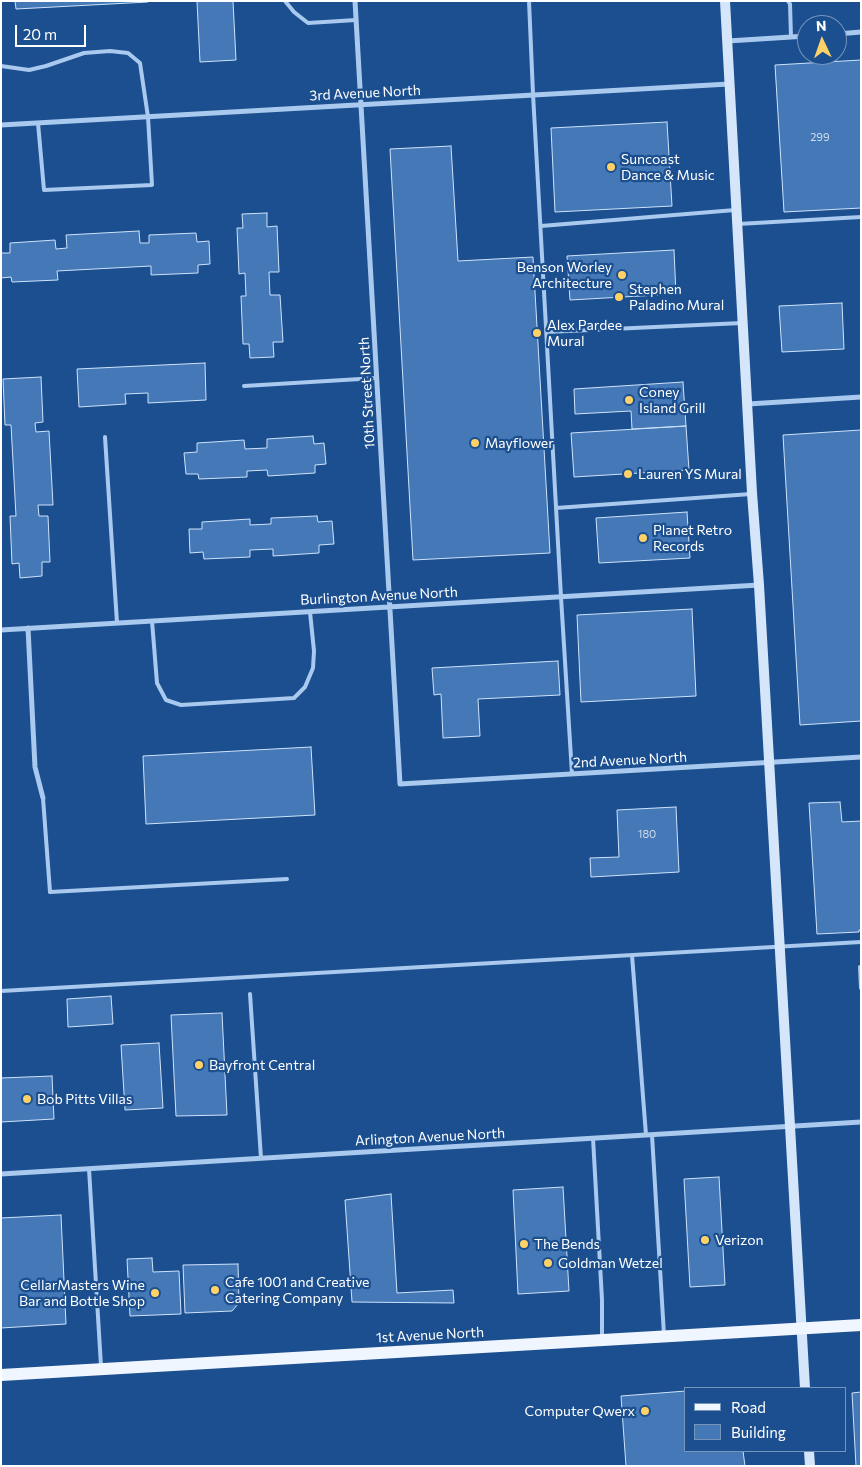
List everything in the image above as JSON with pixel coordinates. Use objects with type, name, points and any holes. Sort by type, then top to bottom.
[{"type":"main road","points":[[725,1],[805,1387]]},
{"type":"main road","name":"1st Avenue North","points":[[1,1374],[861,1325]]},
{"type":"main road","points":[[809,1452],[810,1466]]},
{"type":"street","name":"10th Street North","points":[[355,1],[400,784]]},
{"type":"street","points":[[847,33],[861,32]]},
{"type":"street","points":[[727,41],[797,37]]},
{"type":"street","name":"3rd Avenue North","points":[[1,125],[730,84]]},
{"type":"street","points":[[748,404],[861,397]]},
{"type":"street","name":"Burlington Avenue North","points":[[1,630],[759,585]]},
{"type":"street","points":[[28,628],[35,767],[43,798]]},
{"type":"street","name":"2nd Avenue North","points":[[400,784],[861,757]]},
{"type":"street","name":"Arlington Avenue North","points":[[1,1174],[861,1122]]},
{"type":"lane","points":[[285,1],[294,12],[308,22],[356,20]]},
{"type":"lane","points":[[530,1],[533,94],[572,774]]},
{"type":"lane","points":[[788,1],[790,4],[791,37]]},
{"type":"lane","points":[[1,66],[29,70],[84,53],[110,51],[128,54],[140,63],[148,117],[152,185],[44,190],[38,123]]},
{"type":"lane","points":[[541,226],[737,210]]},
{"type":"lane","points":[[738,224],[861,216]]},
{"type":"lane","points":[[546,332],[743,323]]},
{"type":"lane","points":[[244,386],[377,378]]},
{"type":"lane","points":[[105,437],[117,623]]},
{"type":"lane","points":[[556,508],[752,493]]},
{"type":"lane","points":[[152,621],[156,683],[166,700],[181,705],[294,698],[305,687],[313,668],[314,651],[310,612]]},
{"type":"lane","points":[[43,798],[50,892],[287,879]]},
{"type":"lane","points":[[1,991],[861,942]]},
{"type":"lane","points":[[632,955],[649,1135],[664,1336]]},
{"type":"lane","points":[[860,967],[861,988]]},
{"type":"lane","points":[[250,994],[261,1158]]},
{"type":"lane","points":[[593,1138],[602,1291],[602,1340]]},
{"type":"lane","points":[[89,1169],[101,1369]]},
{"type":"building","points":[[15,1],[148,1],[148,2],[16,9]]},
{"type":"building","points":[[197,1],[233,1],[236,60],[200,62]]},
{"type":"building","points":[[861,60],[861,208],[784,212],[775,65],[847,65],[847,61]]},
{"type":"building","name":"Suncoast Dance & Music","points":[[667,122],[672,206],[555,212],[551,128]]},
{"type":"building","name":"Mayflower","points":[[451,146],[458,261],[533,257],[550,553],[413,560],[390,149]]},
{"type":"building","points":[[267,213],[267,227],[277,226],[279,272],[269,272],[270,295],[280,295],[283,342],[273,342],[274,357],[250,358],[249,344],[243,344],[241,296],[246,296],[245,273],[239,274],[237,228],[243,228],[242,214]]},
{"type":"building","points":[[139,231],[140,243],[149,243],[149,235],[196,233],[197,242],[209,241],[210,264],[198,265],[198,273],[151,275],[151,266],[57,271],[58,280],[12,282],[11,277],[1,278],[1,253],[10,253],[10,243],[55,240],[56,249],[67,248],[66,235]]},
{"type":"building","name":"Benson Worley Architecture","points":[[674,250],[676,294],[570,300],[567,256]]},
{"type":"building","points":[[842,303],[844,349],[782,352],[779,306]]},
{"type":"building","points":[[205,363],[206,400],[148,403],[148,393],[125,394],[126,404],[79,407],[77,369]]},
{"type":"building","points":[[41,377],[43,422],[35,423],[36,432],[49,431],[53,505],[38,505],[39,516],[48,516],[50,562],[42,562],[42,576],[20,578],[19,563],[12,564],[10,516],[16,516],[11,425],[5,425],[3,379]]},
{"type":"building","name":"Coney Island Grill","points":[[683,382],[686,426],[632,429],[631,411],[575,414],[574,389]]},
{"type":"building","points":[[686,426],[689,470],[574,477],[571,433]]},
{"type":"building","points":[[861,430],[861,721],[800,725],[783,435]]},
{"type":"building","points":[[313,436],[314,444],[324,443],[326,464],[315,465],[315,473],[268,476],[267,470],[247,471],[247,477],[199,479],[198,474],[186,474],[184,453],[197,452],[197,443],[244,440],[245,449],[267,448],[267,439]]},
{"type":"building","name":"Planet Retro Records","points":[[687,512],[690,558],[599,563],[596,518]]},
{"type":"building","points":[[317,516],[318,522],[332,521],[334,544],[319,545],[319,553],[273,556],[273,549],[250,550],[250,557],[204,559],[203,552],[190,553],[189,529],[202,529],[202,522],[250,519],[250,525],[271,524],[271,518]]},
{"type":"building","points":[[692,609],[696,696],[581,702],[577,615]]},
{"type":"building","points":[[558,661],[560,695],[478,699],[480,736],[443,738],[441,694],[434,695],[432,668]]},
{"type":"building","points":[[311,747],[315,815],[146,824],[143,756]]},
{"type":"building","points":[[840,802],[842,822],[861,821],[861,930],[859,932],[817,934],[809,803]]},
{"type":"building","points":[[676,807],[679,872],[591,877],[590,858],[619,857],[617,810]]},
{"type":"building","points":[[111,996],[113,1024],[68,1027],[67,999]]},
{"type":"building","name":"Bayfront Central","points":[[222,1013],[227,1115],[176,1116],[171,1015]]},
{"type":"building","points":[[159,1043],[163,1108],[125,1110],[121,1045]]},
{"type":"building","name":"Bob Pitts Villas","points":[[52,1076],[54,1119],[1,1122],[1,1078]]},
{"type":"building","name":"Verizon","points":[[719,1177],[725,1285],[690,1287],[684,1179]]},
{"type":"building","points":[[563,1187],[569,1291],[518,1294],[513,1190]]},
{"type":"building","points":[[391,1194],[397,1293],[453,1290],[454,1303],[352,1302],[345,1200]]},
{"type":"building","points":[[61,1215],[66,1324],[1,1328],[1,1218]]},
{"type":"building","name":"CellarMasters Wine Bar and Bottle Shop","points":[[152,1258],[153,1272],[179,1271],[181,1314],[130,1316],[127,1259]]},
{"type":"building","points":[[238,1264],[239,1303],[232,1311],[185,1313],[183,1265]]},
{"type":"building","points":[[684,1391],[684,1452],[743,1452],[745,1466],[626,1466],[621,1396]]},
{"type":"building","points":[[861,1392],[861,1466],[856,1466],[852,1393]]},
{"type":"place","name":"Suncoast Dance & Music","points":[[611,167]]},
{"type":"place","name":"Benson Worley Architecture","points":[[622,275]]},
{"type":"place","name":"Stephen Paladino Mural","points":[[619,297]]},
{"type":"place","name":"Alex Pardee Mural","points":[[537,333]]},
{"type":"place","name":"Coney Island Grill","points":[[629,400]]},
{"type":"place","name":"Mayflower","points":[[475,443]]},
{"type":"place","name":"Lauren YS Mural","points":[[628,474]]},
{"type":"place","name":"Planet Retro Records","points":[[643,538]]},
{"type":"place","name":"Bayfront Central","points":[[199,1065]]},
{"type":"place","name":"Bob Pitts Villas","points":[[27,1099]]},
{"type":"place","name":"Verizon","points":[[705,1240]]},
{"type":"place","name":"The Bends","points":[[524,1244]]},
{"type":"place","name":"Goldman Wetzel","points":[[548,1263]]},
{"type":"place","name":"Cafe 1001 and Creative Catering Company","points":[[215,1290]]},
{"type":"place","name":"CellarMasters Wine Bar and Bottle Shop","points":[[155,1293]]},
{"type":"place","name":"Computer Qwerx","points":[[645,1411]]}]
